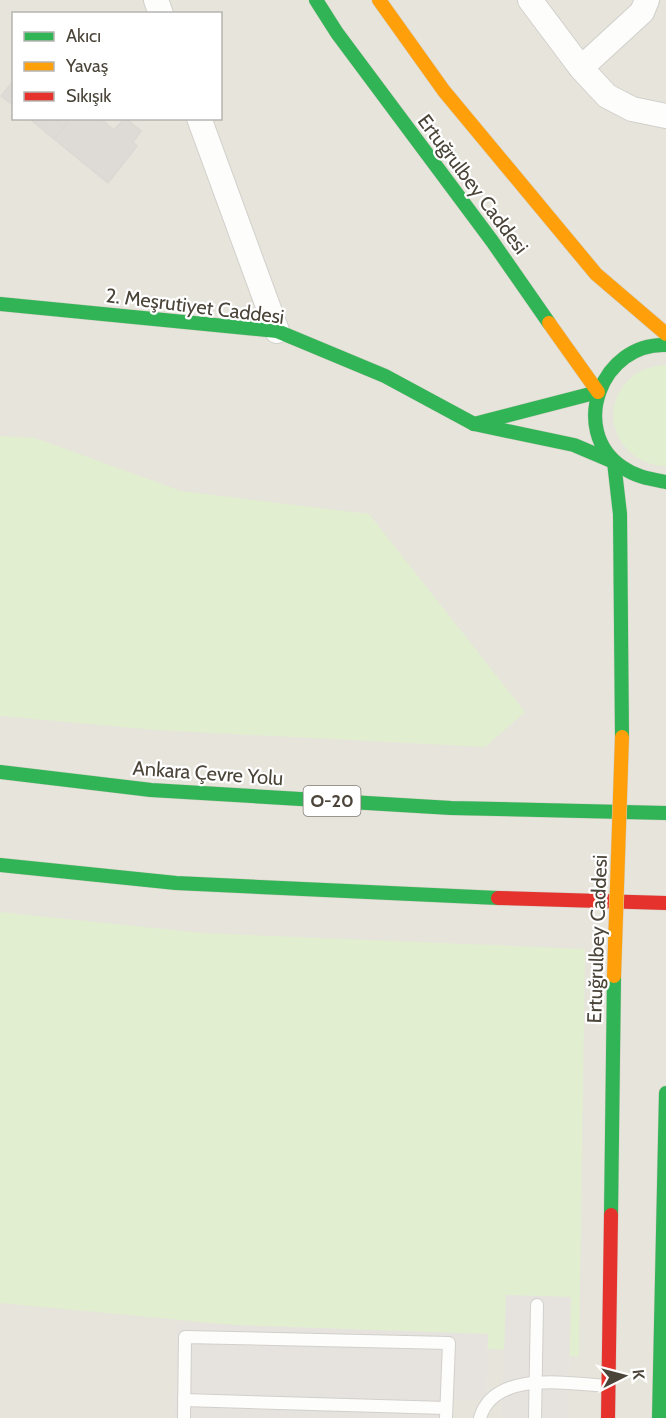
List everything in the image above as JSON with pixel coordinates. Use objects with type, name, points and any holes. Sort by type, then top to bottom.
[{"type":"main road","name":"Ertuğrulbey Caddesi","points":[[316,0],[337,33],[492,241],[598,392]]},
{"type":"main road","name":"Ertuğrulbey Caddesi","points":[[379,0],[444,91],[596,274],[666,334]]},
{"type":"main road","name":"2. Meşrutiyet Caddesi","points":[[0,304],[277,332],[385,376],[474,424],[574,445],[614,462]]},
{"type":"main road","name":"Ertuğrulbey Caddesi","points":[[666,345],[639,348],[621,359],[607,374],[598,392],[594,411],[596,429],[603,447],[614,462],[631,475],[652,482],[666,482]]},
{"type":"main road","points":[[474,424],[598,392]]},
{"type":"main road","name":"Ertuğrulbey Caddesi","points":[[608,1418],[614,976],[622,737],[620,514],[614,462]]},
{"type":"main road","name":"Ankara Çevre Yolu","points":[[0,772],[174,791],[451,808],[666,813]]},
{"type":"main road","points":[[0,865],[176,883],[666,903]]},
{"type":"main road","points":[[659,1418],[663,1335],[666,1092]]},
{"type":"street","points":[[530,0],[581,68],[608,96],[632,109],[666,116]]},
{"type":"street","points":[[581,68],[642,12],[647,0]]},
{"type":"street","points":[[200,120],[277,332]]},
{"type":"lane","points":[[535,1418],[537,1305]]},
{"type":"lane","points":[[184,1400],[446,1413],[449,1343],[185,1337],[184,1400],[184,1418]]},
{"type":"lane","points":[[480,1418],[490,1400],[502,1391],[525,1383],[609,1386]]},
{"type":"shaded area","points":[[0,0],[666,0],[666,1418],[0,1418]]},
{"type":"shaded area","points":[[506,1295],[571,1297],[568,1418],[502,1418]]},
{"type":"shaded area","points":[[177,1323],[488,1334],[486,1400],[450,1399],[449,1418],[174,1418]]},
{"type":"green space","points":[[666,366],[666,466],[649,463],[635,456],[624,446],[617,433],[614,418],[615,403],[621,389],[633,376],[643,370]]},
{"type":"green space","points":[[0,436],[35,438],[181,491],[369,514],[525,712],[485,747],[155,730],[0,716]]},
{"type":"green space","points":[[0,912],[202,933],[585,949],[579,1357],[0,1303]]},
{"type":"building","points":[[12,82],[12,104],[1,96]]},
{"type":"building","points":[[31,120],[69,120],[54,139]]},
{"type":"building","points":[[69,120],[106,120],[104,122],[114,130],[123,120],[127,120],[141,131],[133,142],[137,146],[108,183],[54,139]]},
{"type":"traffic: fast","points":[[316,0],[337,33],[492,241],[549,323]]},
{"type":"traffic: fast","points":[[0,304],[277,331],[385,376],[474,424]]},
{"type":"traffic: fast","points":[[666,345],[644,348],[625,358],[610,373],[600,391],[595,411],[597,432],[606,451],[622,467],[633,473],[666,482]]},
{"type":"traffic: fast","points":[[598,392],[474,424],[574,445],[614,462]]},
{"type":"traffic: fast","points":[[614,462],[620,514],[622,737]]},
{"type":"traffic: fast","points":[[0,772],[151,790],[451,808],[666,813]]},
{"type":"traffic: fast","points":[[0,865],[176,883],[498,898]]},
{"type":"traffic: fast","points":[[611,1215],[614,976]]},
{"type":"traffic: fast","points":[[659,1418],[666,1093]]},
{"type":"traffic: slow","points":[[379,0],[444,91],[596,274],[666,334]]},
{"type":"traffic: slow","points":[[549,323],[598,392]]},
{"type":"traffic: slow","points":[[614,976],[622,737]]},
{"type":"traffic: jam","points":[[498,898],[666,903]]},
{"type":"traffic: jam","points":[[608,1418],[611,1215]]}]
